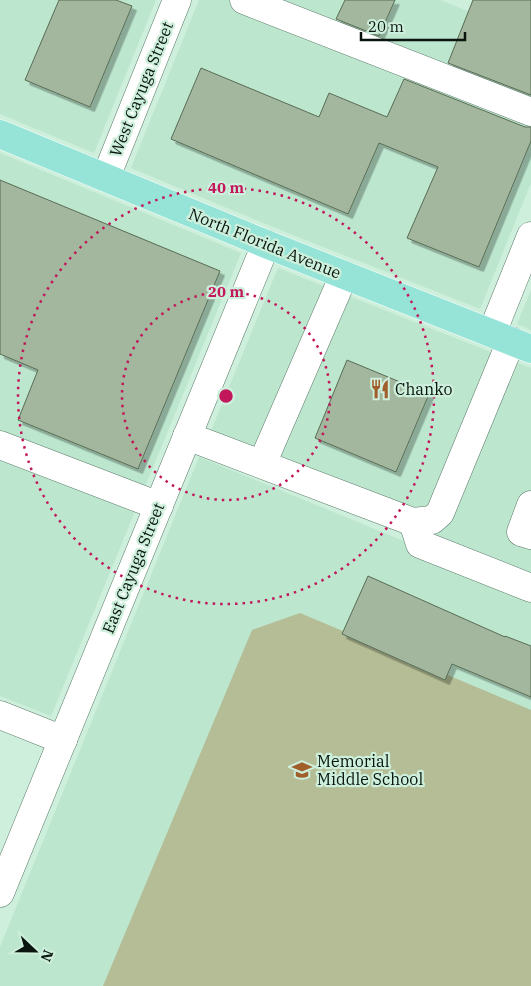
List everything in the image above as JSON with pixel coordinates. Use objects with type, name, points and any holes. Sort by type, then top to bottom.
[{"type":"main road","name":"North Florida Avenue","points":[[0,134],[266,244],[511,341]]},
{"type":"street","name":"West Cayuga Street","points":[[106,178],[177,0]]},
{"type":"street","points":[[244,0],[531,112]]},
{"type":"street","points":[[187,436],[413,522],[432,520],[440,514],[511,341],[531,236]]},
{"type":"street","name":"East Cayuga Street","points":[[0,893],[266,244]]},
{"type":"street","points":[[262,464],[344,275]]},
{"type":"street","points":[[0,445],[159,506]]},
{"type":"street","points":[[531,505],[520,532],[531,536]]},
{"type":"street","points":[[413,522],[420,544],[531,588]]},
{"type":"street","points":[[0,715],[63,740]]},
{"type":"shaded area","points":[[0,0],[156,0],[94,153],[0,114]]},
{"type":"shaded area","points":[[199,0],[440,0],[531,36],[531,183],[480,309],[273,227],[131,168]]},
{"type":"shaded area","points":[[0,153],[241,253],[51,716],[0,696]]},
{"type":"shaded area","points":[[278,268],[531,368],[531,576],[206,443]]},
{"type":"shaded area","points":[[531,290],[531,330],[517,324]]},
{"type":"shaded area","name":"Memorial Middle School","points":[[199,457],[531,593],[531,986],[0,986],[0,947]]},
{"type":"shaded area","points":[[300,613],[531,710],[531,986],[103,986],[252,630]]},
{"type":"building","points":[[59,0],[116,0],[132,6],[90,107],[25,80]]},
{"type":"building","points":[[345,0],[395,0],[379,36],[336,19]]},
{"type":"building","points":[[473,0],[531,0],[531,95],[448,63]]},
{"type":"building","points":[[201,68],[319,117],[329,93],[387,117],[404,79],[525,127],[531,127],[531,141],[479,267],[407,238],[438,167],[379,143],[348,214],[171,139]]},
{"type":"building","points":[[0,180],[220,271],[138,469],[18,420],[38,370],[0,354]]},
{"type":"building","points":[[347,360],[429,394],[396,472],[315,438]]},
{"type":"building","points":[[368,576],[505,637],[531,646],[531,697],[452,664],[445,680],[342,634]]},
{"type":"place","name":"Chanko","points":[[380,389]]},
{"type":"place","name":"Memorial Middle School","points":[[302,770]]}]
